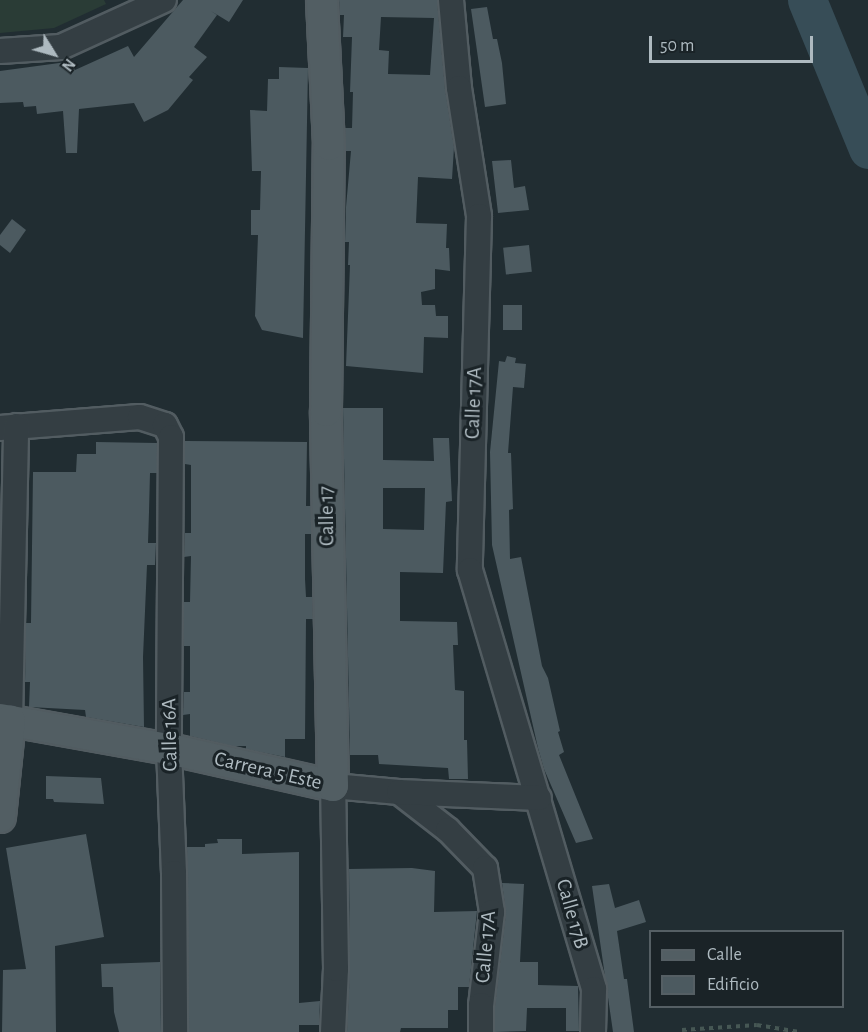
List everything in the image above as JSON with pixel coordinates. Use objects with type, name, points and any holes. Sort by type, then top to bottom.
[{"type":"main road","name":"Calle 17","points":[[322,0],[329,145],[326,434],[333,786]]},
{"type":"main road","name":"Carrera 5 Este","points":[[5,720],[169,749],[333,786]]},
{"type":"main road","points":[[0,817],[5,720]]},
{"type":"street","points":[[0,51],[61,47],[164,0]]},
{"type":"street","name":"Calle 17A","points":[[451,0],[459,88],[479,216],[470,570],[539,798]]},
{"type":"street","name":"Calle 16A","points":[[8,427],[140,417],[165,425],[171,437],[169,749],[174,873],[175,1032]]},
{"type":"street","points":[[5,720],[8,427]]},
{"type":"street","name":"Carrera 5 Este","points":[[333,786],[399,792],[539,798]]},
{"type":"street","name":"Calle 17","points":[[333,786],[336,969],[333,1032]]},
{"type":"street","name":"Calle 17A","points":[[399,792],[448,830],[485,868],[492,912],[481,1005],[481,1032]]},
{"type":"street","name":"Calle 17B","points":[[539,798],[594,989],[593,1032]]},
{"type":"path","points":[[682,1030],[757,1025],[799,1032]]},
{"type":"green space","points":[[0,0],[104,0],[106,4],[54,28],[0,33]]},
{"type":"building","points":[[183,0],[243,0],[229,22],[211,11],[217,15],[194,47],[207,57],[189,77],[193,80],[168,110],[144,122],[134,103],[79,109],[77,153],[66,153],[63,111],[37,114],[36,106],[24,107],[23,102],[0,103],[0,71],[74,61],[75,70],[128,46],[134,57]]},
{"type":"building","points":[[339,0],[437,0],[445,89],[454,147],[452,179],[418,177],[416,223],[447,224],[446,248],[449,248],[450,271],[435,269],[435,289],[421,292],[422,305],[435,305],[436,316],[448,316],[448,338],[424,337],[423,373],[346,366],[350,265],[348,265],[349,242],[345,242],[351,151],[346,151],[345,128],[352,128],[353,92],[350,92],[352,37],[343,37],[344,15],[340,15]],"holes":[[[381,17],[434,18],[430,75],[388,74],[389,51],[379,50]]]},
{"type":"building","points":[[487,7],[493,39],[497,39],[502,63],[506,104],[485,107],[471,9]]},
{"type":"building","points":[[279,67],[308,68],[303,338],[262,330],[255,316],[258,235],[251,235],[251,210],[260,210],[261,171],[252,171],[250,110],[267,111],[268,79],[279,79]]},
{"type":"building","points":[[511,160],[514,188],[525,186],[529,210],[498,213],[492,161]]},
{"type":"building","points":[[12,219],[26,230],[10,253],[0,245],[0,235]]},
{"type":"building","points":[[529,245],[532,272],[506,275],[503,248]]},
{"type":"building","points":[[503,305],[522,305],[522,330],[503,330]]},
{"type":"building","points":[[507,356],[516,358],[515,363],[526,364],[524,388],[513,387],[508,453],[511,453],[513,509],[509,510],[510,559],[521,557],[542,666],[548,678],[560,731],[558,732],[564,752],[559,755],[593,839],[576,843],[544,769],[538,748],[492,545],[490,452],[499,361],[505,362]]},
{"type":"building","points":[[343,408],[383,408],[383,460],[434,461],[433,438],[449,438],[452,501],[446,502],[443,573],[400,572],[400,621],[457,622],[458,645],[453,645],[455,690],[464,691],[464,740],[467,740],[468,779],[449,779],[448,768],[379,764],[378,755],[350,755]],"holes":[[[383,488],[425,488],[424,530],[383,529]]]},
{"type":"building","points":[[185,441],[307,442],[306,506],[311,506],[311,534],[305,534],[305,579],[306,597],[312,597],[313,619],[306,619],[305,739],[285,739],[285,757],[246,749],[246,746],[233,746],[190,736],[190,714],[183,715],[184,692],[190,692],[190,646],[184,646],[184,602],[190,602],[191,556],[184,557],[185,533],[191,533],[191,465],[185,464]]},
{"type":"building","points":[[96,442],[157,443],[157,473],[150,473],[148,543],[156,543],[155,565],[147,565],[143,657],[144,727],[86,717],[85,710],[29,707],[30,682],[25,682],[26,623],[31,623],[33,472],[76,472],[77,454],[96,454]]},
{"type":"building","points":[[46,776],[101,778],[104,804],[54,802],[53,799],[46,799]]},
{"type":"building","points":[[86,834],[104,937],[55,946],[56,1032],[2,1032],[3,970],[26,969],[6,848]]},
{"type":"building","points":[[217,839],[242,839],[242,854],[299,852],[299,1003],[320,1001],[319,1025],[299,1025],[299,1032],[189,1032],[187,847],[205,847],[205,844],[218,843]]},
{"type":"building","points":[[412,868],[435,871],[434,912],[477,911],[469,987],[458,987],[458,1010],[448,1010],[448,1028],[401,1028],[400,1032],[347,1032],[350,969],[349,869]]},
{"type":"building","points":[[502,883],[524,884],[520,962],[538,962],[538,985],[578,986],[579,1031],[566,1031],[566,1008],[527,1008],[526,1031],[495,1032],[495,1006],[506,913]]},
{"type":"building","points":[[609,884],[615,908],[639,900],[646,922],[617,931],[624,979],[627,979],[634,1032],[613,1032],[592,886]]},
{"type":"building","points":[[160,962],[161,1032],[119,1032],[114,1012],[113,987],[102,987],[101,964]]},
{"type":"waterway","points":[[807,0],[868,149]]}]
